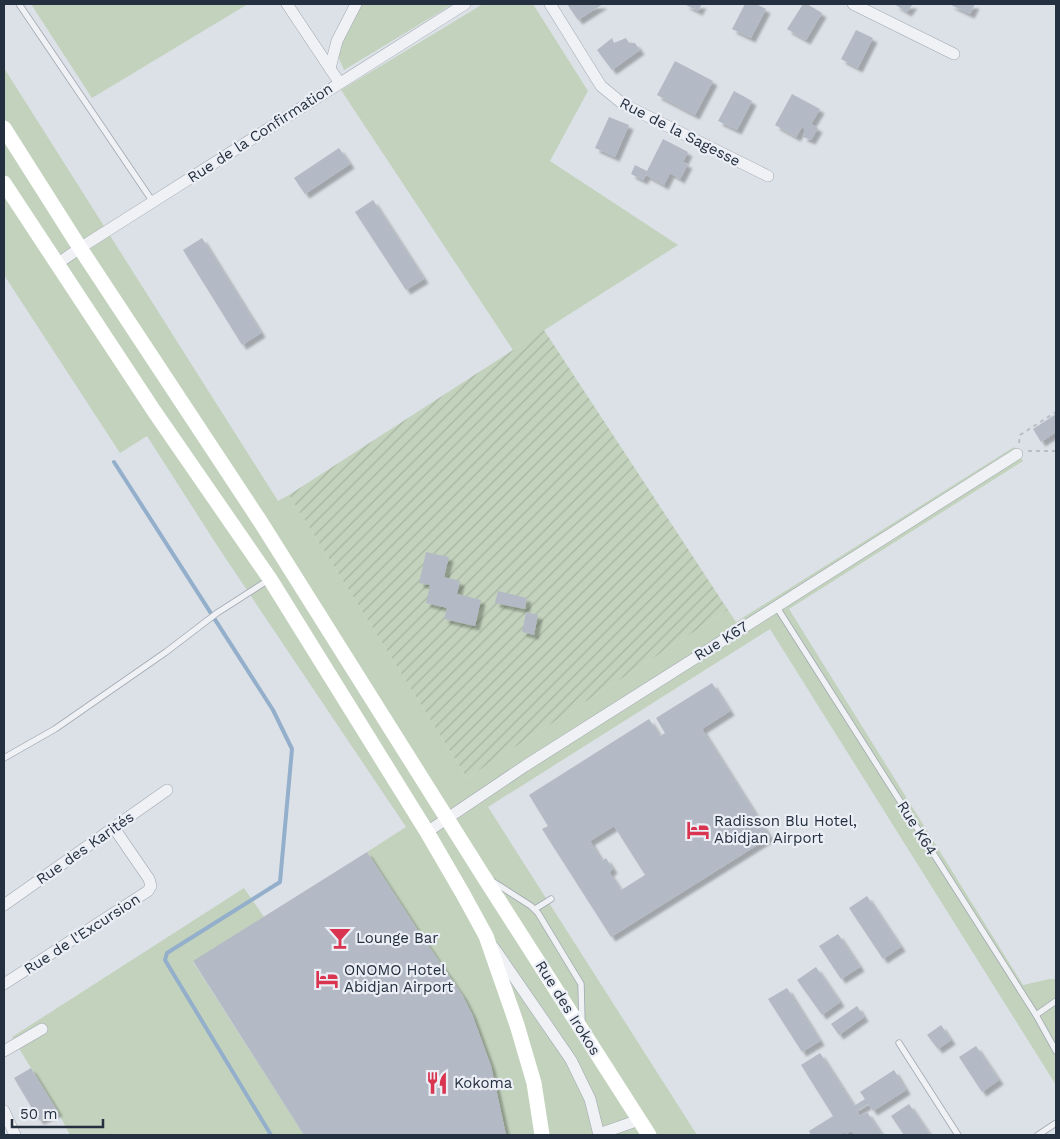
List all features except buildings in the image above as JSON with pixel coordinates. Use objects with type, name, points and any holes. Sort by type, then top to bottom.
[{"type":"main road","name":"Rue des Irokos","points":[[4,128],[80,248],[254,513],[484,878],[649,1135]]},
{"type":"main road","points":[[4,183],[154,411],[270,579],[427,832],[463,894],[486,936],[518,1025],[534,1083],[542,1135]]},
{"type":"main road","points":[[463,894],[484,878]]},
{"type":"street","points":[[287,4],[339,82]]},
{"type":"street","points":[[330,68],[336,41],[356,4]]},
{"type":"street","name":"Rue de la Confirmation","points":[[58,264],[339,82],[465,4]]},
{"type":"street","name":"Rue de la Sagesse","points":[[550,4],[601,86],[615,98],[623,104],[768,176]]},
{"type":"street","points":[[853,4],[954,54]]},
{"type":"street","name":"Rue K67","points":[[427,832],[525,766],[1017,454]]},
{"type":"street","name":"Rue des Karités","points":[[4,905],[166,790]]},
{"type":"street","name":"Rue de l'Excursion","points":[[4,984],[148,891],[151,886],[149,879],[114,828]]},
{"type":"street","points":[[486,936],[571,1060],[590,1099],[599,1135],[639,1120]]},
{"type":"street","points":[[4,1051],[42,1029]]},
{"type":"street","points":[[4,1111],[15,1135]]},
{"type":"lane","points":[[20,4],[154,202]]},
{"type":"lane","points":[[4,758],[55,729],[166,652],[217,613],[270,579]]},
{"type":"lane","name":"Rue K64","points":[[776,606],[1036,1015],[1056,1051]]},
{"type":"lane","points":[[484,878],[535,909],[581,984],[582,1032]]},
{"type":"lane","points":[[535,909],[551,898]]},
{"type":"lane","points":[[1036,1015],[1056,1001]]},
{"type":"lane","points":[[899,1043],[958,1135]]},
{"type":"lane","points":[[1038,1135],[1056,1124]]},
{"type":"path","points":[[1056,412],[1020,435],[1017,454],[1029,451],[1056,451]]},
{"type":"green space","points":[[31,4],[248,4],[92,98]]},
{"type":"green space","points":[[361,4],[453,4],[344,70],[338,56],[341,43]]},
{"type":"green space","points":[[483,4],[533,4],[588,91],[550,161],[678,245],[513,350],[341,90]]},
{"type":"green space","points":[[4,68],[278,501],[289,495],[467,778],[728,610],[736,622],[1014,447],[1023,461],[789,609],[1023,985],[1056,979],[1056,1085],[770,629],[488,807],[697,1135],[506,1135],[491,1066],[472,1014],[367,852],[406,827],[220,550],[147,436],[120,453],[4,275]]},
{"type":"green space","points":[[544,330],[728,610],[467,778],[289,495]]},
{"type":"green space","points":[[244,888],[264,917],[193,962],[304,1135],[70,1135],[12,1037]]},
{"type":"waterway","points":[[114,462],[273,710],[292,749],[280,882],[167,953],[165,960],[271,1135]]},
{"type":"place","name":"Radisson Blu Hotel, Abidjan Airport","points":[[698,830]]},
{"type":"place","name":"Lounge Bar","points":[[340,938]]},
{"type":"place","name":"ONOMO Hotel Abidjan Airport","points":[[327,979]]},
{"type":"place","name":"Kokoma","points":[[437,1083]]}]
